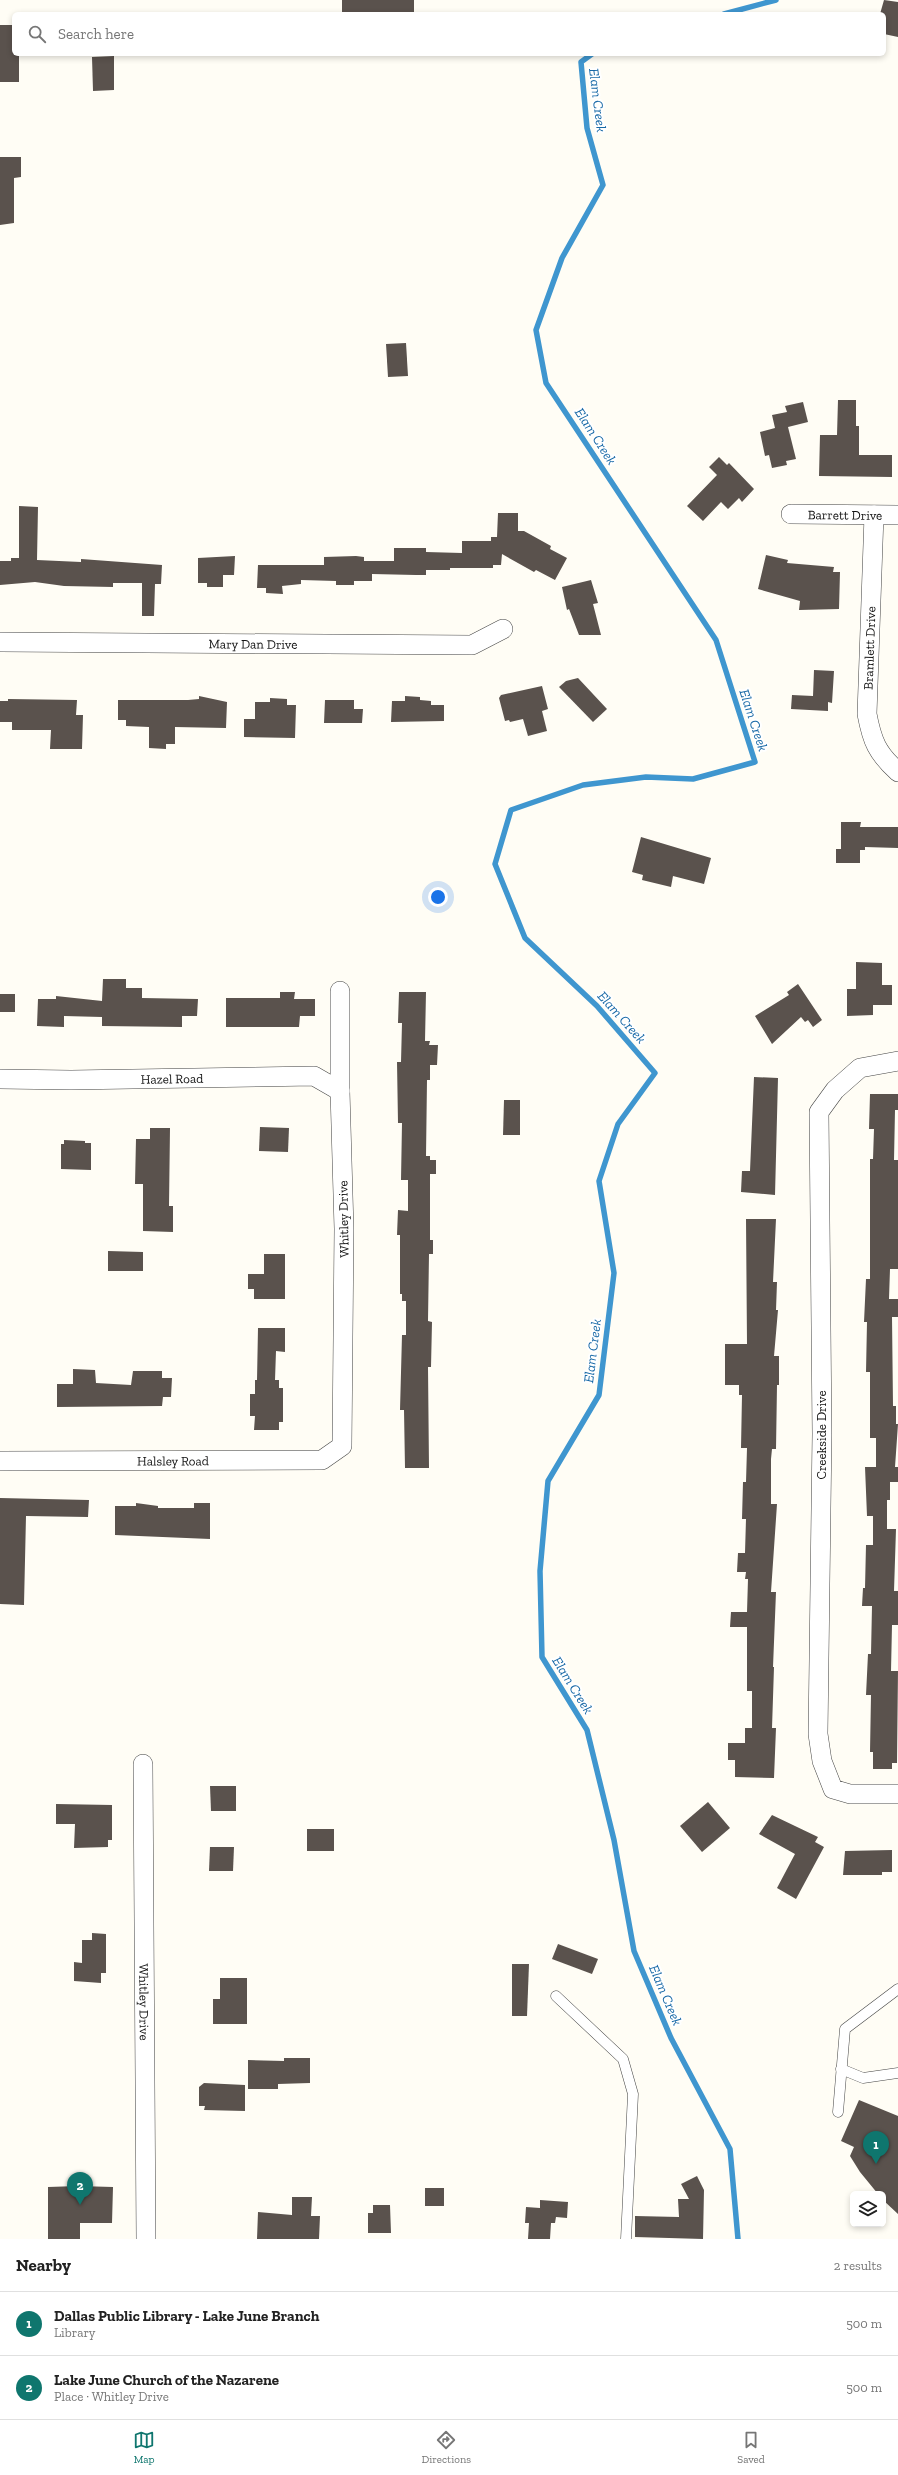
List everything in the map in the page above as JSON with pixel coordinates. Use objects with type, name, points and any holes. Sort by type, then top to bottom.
[{"type":"street","name":"Barrett Drive","points":[[791,514],[898,515]]},
{"type":"street","name":"Bramlett Drive","points":[[874,515],[867,714],[871,737],[883,758],[898,772]]},
{"type":"street","name":"Mary Dan Drive","points":[[0,642],[472,645],[503,629]]},
{"type":"street","name":"Whitley Drive","points":[[340,991],[340,1091],[344,1228],[342,1446]]},
{"type":"street","name":"Creekside Drive","points":[[898,1061],[860,1068],[835,1090],[819,1112],[822,1434],[818,1734],[822,1761],[833,1789],[850,1794],[898,1794]]},
{"type":"street","name":"Hazel Road","points":[[0,1079],[71,1080],[314,1076],[340,1091]]},
{"type":"street","name":"Halsley Road","points":[[0,1461],[322,1460],[342,1446]]},
{"type":"street","name":"Whitley Drive","points":[[143,1764],[146,2239]]},
{"type":"lane","points":[[838,2112],[845,2029],[898,1990]]},
{"type":"lane","points":[[556,1996],[623,2059],[633,2094],[626,2239]]},
{"type":"lane","points":[[841,2069],[863,2078],[898,2073]]},
{"type":"building","points":[[342,0],[414,0],[414,12],[342,12]]},
{"type":"building","points":[[884,0],[898,2],[898,37],[886,34],[886,12],[881,12]]},
{"type":"building","points":[[0,25],[12,25],[12,56],[19,56],[19,82],[0,82]]},
{"type":"building","points":[[114,56],[114,90],[93,91],[92,57]]},
{"type":"building","points":[[0,157],[21,157],[21,177],[14,178],[14,223],[0,225]]},
{"type":"building","points":[[406,343],[408,376],[388,377],[386,344]]},
{"type":"building","points":[[838,400],[856,400],[856,426],[859,426],[859,455],[892,455],[892,477],[819,476],[820,435],[837,435]]},
{"type":"building","points":[[803,402],[808,422],[788,427],[796,459],[786,461],[787,465],[772,468],[769,455],[765,456],[760,432],[775,428],[772,415],[787,412],[785,406]]},
{"type":"building","points":[[719,457],[727,465],[729,463],[754,489],[742,502],[739,498],[728,509],[721,502],[703,521],[687,506],[717,475],[709,467]]},
{"type":"building","points":[[19,506],[38,507],[37,560],[81,562],[81,559],[162,565],[161,584],[155,584],[154,616],[142,616],[142,583],[113,583],[113,587],[64,586],[35,582],[0,585],[0,561],[11,561],[11,558],[19,558]]},
{"type":"building","points":[[498,513],[518,513],[518,531],[524,531],[551,546],[550,549],[567,558],[555,580],[536,570],[534,572],[502,554],[501,565],[493,565],[493,568],[450,568],[450,570],[426,570],[426,575],[372,574],[372,581],[354,581],[354,585],[336,585],[336,581],[301,580],[301,584],[282,586],[283,594],[266,593],[266,588],[257,588],[258,565],[324,565],[324,557],[356,556],[364,557],[364,561],[394,561],[394,548],[426,548],[426,552],[462,553],[462,541],[491,541],[491,537],[497,537]]},
{"type":"building","points":[[766,555],[788,560],[787,563],[834,567],[833,572],[840,572],[839,609],[799,610],[800,601],[758,589]]},
{"type":"building","points":[[235,556],[234,575],[223,575],[223,587],[207,587],[207,583],[198,583],[198,558]]},
{"type":"building","points":[[591,580],[598,603],[593,604],[601,635],[579,635],[569,609],[567,610],[562,587]]},
{"type":"building","points":[[814,670],[834,671],[832,703],[828,702],[828,711],[791,709],[792,695],[813,696]]},
{"type":"building","points":[[578,678],[607,709],[593,722],[559,687],[566,681]]},
{"type":"building","points":[[542,686],[548,709],[542,711],[547,731],[528,736],[523,719],[510,722],[509,720],[505,721],[499,698],[501,695]]},
{"type":"building","points":[[199,696],[227,702],[226,728],[175,727],[175,744],[166,744],[166,749],[149,748],[149,727],[126,726],[126,720],[118,720],[118,700],[188,700],[199,699]]},
{"type":"building","points":[[405,696],[420,697],[420,700],[431,701],[431,705],[444,705],[444,721],[391,722],[392,701],[405,701]]},
{"type":"building","points":[[270,698],[287,699],[287,705],[296,705],[295,738],[244,737],[244,719],[255,719],[255,702],[270,702]]},
{"type":"building","points":[[8,699],[77,700],[76,715],[83,715],[82,749],[50,749],[51,730],[12,730],[12,722],[0,722],[0,701],[8,701]]},
{"type":"building","points":[[325,700],[354,700],[354,709],[363,709],[362,723],[324,723]]},
{"type":"building","points":[[841,822],[861,822],[860,827],[898,827],[898,848],[865,847],[865,850],[860,850],[860,863],[836,863],[836,849],[841,849]]},
{"type":"building","points":[[641,837],[711,858],[704,884],[673,876],[671,887],[642,880],[643,875],[632,872]]},
{"type":"building","points":[[856,962],[882,963],[882,985],[892,985],[892,1005],[873,1005],[873,1015],[847,1016],[847,989],[856,989]]},
{"type":"building","points":[[103,979],[126,979],[126,988],[142,988],[142,998],[198,999],[197,1016],[182,1016],[182,1027],[102,1026],[102,1017],[64,1016],[64,1027],[37,1026],[38,999],[56,999],[56,996],[102,1001]]},
{"type":"building","points":[[798,984],[822,1020],[813,1027],[808,1020],[805,1022],[801,1017],[772,1044],[755,1016],[789,995],[787,992]]},
{"type":"building","points":[[280,992],[295,992],[294,999],[315,999],[315,1016],[300,1016],[299,1027],[226,1027],[226,998],[280,998]]},
{"type":"building","points":[[399,992],[426,992],[425,1041],[430,1041],[429,1045],[438,1045],[437,1065],[430,1065],[430,1080],[427,1080],[426,1156],[430,1156],[430,1160],[436,1160],[436,1174],[430,1174],[430,1240],[433,1240],[433,1254],[429,1254],[428,1321],[432,1322],[431,1367],[428,1367],[429,1468],[405,1468],[404,1410],[400,1410],[402,1335],[406,1335],[406,1301],[402,1301],[402,1294],[400,1294],[400,1235],[397,1235],[398,1210],[408,1211],[408,1180],[401,1180],[402,1123],[398,1123],[397,1062],[401,1062],[402,1023],[398,1023]]},
{"type":"building","points":[[0,994],[15,994],[15,1012],[0,1012]]},
{"type":"building","points":[[754,1077],[778,1078],[775,1195],[741,1192],[742,1171],[750,1171]]},
{"type":"building","points":[[870,1094],[898,1094],[898,1110],[895,1110],[894,1160],[898,1160],[898,1269],[890,1269],[889,1299],[898,1299],[898,1317],[892,1317],[893,1406],[896,1406],[896,1424],[898,1424],[895,1467],[898,1467],[898,1482],[890,1482],[890,1500],[887,1500],[887,1529],[896,1529],[894,1591],[898,1591],[898,1625],[892,1625],[891,1671],[898,1671],[897,1763],[892,1763],[892,1769],[873,1769],[873,1752],[870,1752],[871,1695],[866,1695],[868,1654],[871,1654],[872,1606],[862,1606],[863,1588],[865,1588],[866,1545],[873,1545],[873,1516],[867,1516],[865,1467],[876,1467],[876,1438],[870,1438],[870,1372],[866,1372],[867,1322],[864,1322],[866,1279],[870,1279],[870,1159],[873,1159],[874,1129],[869,1129]]},
{"type":"building","points":[[504,1100],[520,1100],[520,1135],[503,1135]]},
{"type":"building","points":[[260,1127],[289,1128],[288,1152],[259,1151]]},
{"type":"building","points":[[150,1128],[170,1128],[169,1206],[173,1206],[173,1232],[143,1231],[143,1184],[135,1184],[136,1139],[150,1139]]},
{"type":"building","points":[[64,1140],[85,1141],[85,1143],[91,1143],[91,1170],[61,1169],[61,1144],[64,1144]]},
{"type":"building","points":[[746,1219],[776,1219],[773,1282],[777,1282],[776,1310],[778,1310],[774,1356],[779,1356],[779,1385],[777,1385],[776,1449],[772,1449],[771,1459],[771,1504],[777,1504],[771,1592],[776,1592],[772,1728],[776,1728],[774,1778],[735,1777],[735,1760],[728,1760],[728,1743],[745,1743],[745,1728],[752,1728],[752,1691],[747,1691],[747,1627],[730,1627],[731,1612],[747,1612],[748,1579],[745,1579],[746,1572],[737,1572],[738,1553],[745,1553],[746,1519],[742,1519],[743,1482],[746,1482],[747,1448],[741,1448],[742,1395],[739,1395],[739,1385],[725,1385],[725,1344],[747,1344]]},
{"type":"building","points":[[108,1251],[143,1252],[143,1271],[108,1271]]},
{"type":"building","points":[[264,1254],[285,1254],[285,1299],[254,1299],[254,1289],[248,1289],[248,1274],[264,1274]]},
{"type":"building","points":[[258,1328],[285,1328],[285,1352],[276,1351],[275,1380],[279,1380],[279,1388],[283,1388],[283,1422],[279,1422],[279,1430],[254,1430],[255,1416],[250,1416],[250,1394],[255,1394],[255,1380],[257,1380]]},
{"type":"building","points":[[73,1369],[95,1370],[96,1383],[131,1385],[133,1371],[162,1371],[162,1378],[172,1378],[171,1397],[163,1397],[162,1406],[57,1407],[57,1384],[73,1384]]},
{"type":"building","points":[[0,1498],[89,1500],[88,1517],[26,1516],[24,1605],[0,1604]]},
{"type":"building","points":[[136,1503],[158,1506],[158,1508],[194,1508],[194,1503],[210,1503],[210,1539],[115,1535],[115,1506],[136,1506]]},
{"type":"building","points":[[210,1786],[236,1786],[236,1811],[211,1811]]},
{"type":"building","points":[[708,1802],[730,1828],[702,1852],[680,1826]]},
{"type":"building","points":[[56,1804],[112,1805],[112,1840],[108,1840],[108,1847],[74,1848],[75,1824],[56,1824]]},
{"type":"building","points":[[772,1815],[818,1837],[815,1842],[824,1847],[796,1899],[777,1888],[795,1854],[759,1834]]},
{"type":"building","points":[[307,1829],[334,1829],[334,1851],[307,1851]]},
{"type":"building","points":[[210,1847],[234,1847],[233,1871],[209,1871]]},
{"type":"building","points":[[892,1850],[892,1872],[882,1872],[882,1875],[843,1875],[845,1851]]},
{"type":"building","points":[[92,1933],[106,1934],[106,1973],[101,1973],[101,1983],[74,1981],[74,1962],[82,1963],[82,1940],[92,1940]]},
{"type":"building","points":[[558,1944],[598,1959],[592,1974],[552,1959]]},
{"type":"building","points":[[512,1964],[529,1964],[527,2016],[512,2016]]},
{"type":"building","points":[[220,1978],[247,1978],[247,2024],[213,2024],[213,1999],[220,1999]]},
{"type":"building","points":[[284,2058],[310,2058],[310,2083],[278,2084],[278,2089],[248,2089],[248,2060],[284,2061]]},
{"type":"building","points":[[204,2083],[245,2085],[245,2111],[204,2110],[205,2106],[199,2106],[199,2087]]},
{"type":"building","points":[[859,2100],[898,2116],[898,2214],[886,2203],[886,2191],[876,2191],[860,2172],[850,2156],[854,2147],[841,2141]]},
{"type":"building","points":[[697,2176],[704,2190],[703,2239],[635,2237],[635,2216],[679,2217],[678,2199],[689,2199],[681,2184]]},
{"type":"building","points":[[48,2187],[113,2187],[112,2223],[80,2223],[80,2239],[48,2239]]},
{"type":"building","points":[[425,2188],[444,2188],[444,2206],[425,2206]]},
{"type":"building","points":[[292,2197],[312,2197],[311,2216],[320,2216],[319,2239],[257,2239],[258,2212],[292,2215]]},
{"type":"building","points":[[540,2200],[568,2202],[567,2218],[556,2217],[555,2223],[551,2223],[550,2239],[528,2239],[529,2223],[525,2223],[526,2207],[540,2208]]},
{"type":"building","points":[[373,2205],[390,2205],[391,2233],[368,2233],[368,2213],[373,2213]]},
{"type":"waterway","name":"Elam Creek","points":[[731,12],[776,0]]},
{"type":"waterway","name":"Elam Creek","points":[[589,56],[581,62],[587,128],[603,185],[562,258],[536,330],[546,383],[716,640],[755,762],[693,779],[646,777],[583,785],[511,810],[495,864],[525,938],[597,1006],[655,1073],[618,1124],[599,1181],[614,1273],[599,1395],[548,1481],[540,1571],[542,1657],[587,1730],[614,1840],[634,1951],[671,2038],[730,2149],[738,2239]]},
{"type":"place","name":"Dallas Public Library - Lake June Branch","points":[[876,2164]]},
{"type":"place","name":"Lake June Church of the Nazarene","points":[[80,2205]]}]
